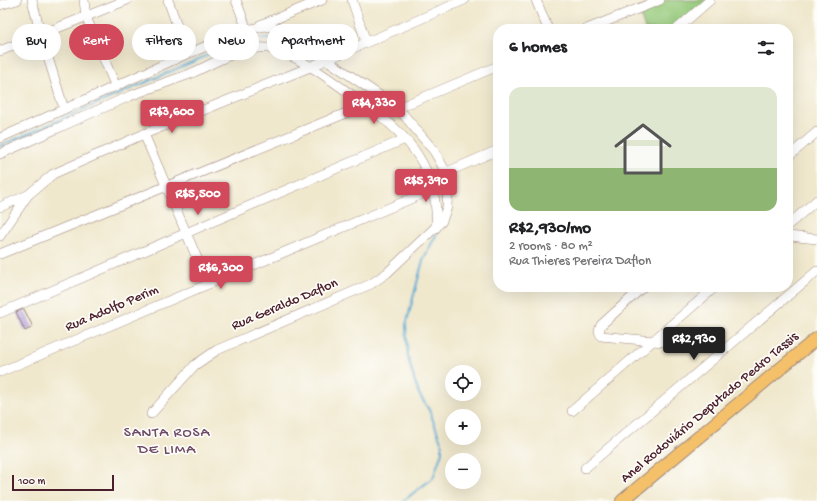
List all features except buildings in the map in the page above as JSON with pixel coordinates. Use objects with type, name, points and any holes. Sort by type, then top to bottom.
[{"type":"highway","name":"Anel Rodoviário Deputado Pedro Tassis","points":[[622,501],[817,338]]},
{"type":"street","points":[[5,2],[17,0]]},
{"type":"street","points":[[32,0],[38,24]]},
{"type":"street","points":[[84,0],[86,17],[116,87]]},
{"type":"street","points":[[61,27],[127,0]]},
{"type":"street","points":[[168,0],[176,24]]},
{"type":"street","points":[[236,0],[245,24]]},
{"type":"street","points":[[259,25],[322,0]]},
{"type":"street","points":[[352,0],[366,42]]},
{"type":"street","points":[[358,46],[464,0]]},
{"type":"street","points":[[536,0],[546,24]]},
{"type":"street","points":[[600,24],[660,0]]},
{"type":"street","points":[[683,24],[710,0]]},
{"type":"street","points":[[0,51],[12,46]]},
{"type":"street","points":[[0,154],[131,96],[245,50],[268,48],[279,51],[310,67],[366,105],[384,119],[405,140],[425,167],[434,189],[437,204],[436,228]]},
{"type":"street","points":[[49,60],[64,109]]},
{"type":"street","points":[[0,138],[174,60]]},
{"type":"street","points":[[0,236],[28,195],[53,174],[144,134],[326,60],[398,108],[434,152],[446,172]]},
{"type":"street","points":[[398,108],[493,68]]},
{"type":"street","points":[[0,254],[366,105]]},
{"type":"street","points":[[793,153],[817,132]]},
{"type":"street","points":[[144,134],[208,284]]},
{"type":"street","points":[[0,313],[186,232],[405,140]]},
{"type":"street","points":[[434,189],[436,179],[446,172],[493,152]]},
{"type":"street","name":"Rua Geraldo Daflon","points":[[151,414],[195,365],[206,356],[371,284],[387,273],[442,222],[447,207],[448,186],[446,172]]},
{"type":"street","name":"Rua Adolfo Perim","points":[[0,372],[434,189]]},
{"type":"street","points":[[0,207],[28,195]]},
{"type":"street","points":[[793,221],[817,200]]},
{"type":"street","points":[[793,237],[817,239]]},
{"type":"street","points":[[793,291],[817,271]]},
{"type":"street","points":[[637,292],[601,325],[599,334],[604,337],[726,348]]},
{"type":"street","points":[[572,411],[709,292]]},
{"type":"street","points":[[585,468],[792,292]]},
{"type":"green space","points":[[660,0],[710,0],[683,24],[643,24],[638,9]]},
{"type":"waterway","points":[[0,146],[247,38],[268,39],[284,42],[316,61]]},
{"type":"waterway","points":[[403,501],[433,478],[442,452],[442,444],[429,410],[419,394],[414,379],[408,357],[406,325],[423,260],[437,233]]},
{"type":"district","name":"SANTA ROSA DE LIMA","points":[[167,442]]}]
